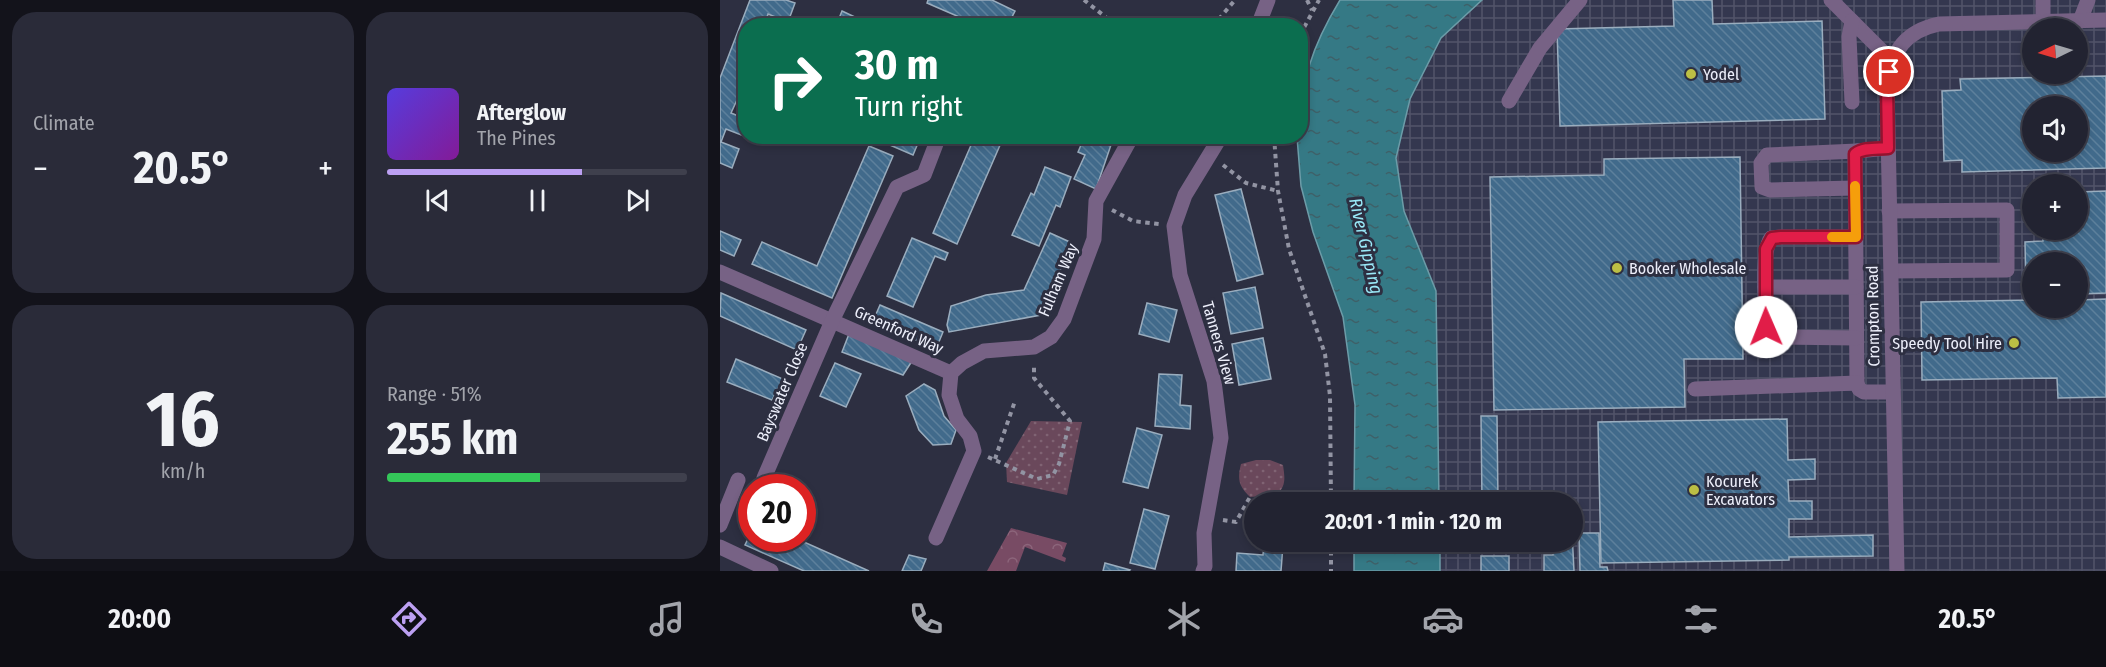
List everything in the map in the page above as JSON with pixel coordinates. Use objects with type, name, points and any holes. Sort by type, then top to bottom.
[{"type":"street","points":[[1261,18],[1268,0]]},
{"type":"street","points":[[1509,101],[1540,48],[1580,0]]},
{"type":"street","points":[[1831,0],[1892,61],[1908,37],[1929,26],[2022,22]]},
{"type":"street","points":[[2043,0],[2043,18]]},
{"type":"street","points":[[2081,18],[2088,0]]},
{"type":"street","points":[[2088,21],[2106,20]]},
{"type":"street","points":[[1852,21],[1849,37],[1852,102]]},
{"type":"street","name":"Crompton Road","points":[[1892,61],[1887,83],[1897,571]]},
{"type":"street","points":[[720,272],[832,321],[897,187],[924,175],[936,144]]},
{"type":"street","name":"Fulham Way","points":[[1034,347],[1051,337],[1064,319],[1094,239],[1096,201],[1128,144]]},
{"type":"street","name":"Tanners View","points":[[1203,571],[1205,566],[1204,533],[1221,438],[1214,381],[1180,275],[1174,226],[1185,195],[1217,144]]},
{"type":"street","points":[[1855,188],[1770,190],[1762,187],[1761,163],[1767,155],[1888,148]]},
{"type":"street","points":[[1857,151],[1855,154],[1857,383],[1859,390],[1864,392],[1893,392]]},
{"type":"street","points":[[1889,212],[2007,210],[2007,270],[1891,271]]},
{"type":"street","points":[[1856,237],[1772,238],[1766,249],[1765,287],[1766,327],[1772,337],[1856,338]]},
{"type":"street","points":[[1765,287],[1856,287]]},
{"type":"street","name":"Greenford Way","points":[[832,321],[854,328],[951,373]]},
{"type":"street","name":"Bayswater Close","points":[[765,474],[832,321]]},
{"type":"street","points":[[936,538],[974,452],[970,436],[957,419],[949,395],[951,373],[962,363],[984,351],[1034,347]]},
{"type":"street","points":[[1695,389],[1857,383]]},
{"type":"street","points":[[720,525],[738,480]]},
{"type":"street","points":[[720,547],[771,571]]},
{"type":"path","points":[[1084,0],[1107,18]]},
{"type":"path","points":[[1220,18],[1235,0]]},
{"type":"path","points":[[1307,0],[1312,11]]},
{"type":"path","points":[[1308,19],[1319,0]]},
{"type":"path","points":[[1275,144],[1278,192],[1289,249],[1325,354],[1330,396],[1331,492]]},
{"type":"path","points":[[1210,156],[1246,183],[1278,192]]},
{"type":"path","points":[[1096,201],[1133,221],[1174,226]]},
{"type":"path","points":[[1006,463],[1037,479],[1053,475],[1059,464],[1070,421],[1034,378],[1034,347]]},
{"type":"path","points":[[995,459],[1015,401]]},
{"type":"path","points":[[1207,517],[1236,522],[1244,508]]},
{"type":"path","points":[[1331,552],[1331,571]]},
{"type":"shaded area","points":[[1482,0],[2106,0],[2106,571],[1440,571],[1440,552],[1583,552],[1583,492],[1439,492],[1436,291],[1404,211],[1396,158],[1410,99],[1441,38]]},
{"type":"shaded area","points":[[1031,421],[1082,422],[1067,495],[1007,482],[1006,463]]},
{"type":"shaded area","points":[[1256,460],[1270,460],[1283,465],[1282,488],[1279,492],[1246,492],[1239,479],[1241,464]]},
{"type":"green space","points":[[1011,528],[1067,543],[1062,556],[1066,558],[1065,562],[1025,547],[1016,571],[987,571]]},
{"type":"water","name":"River Gipping","points":[[1340,0],[1482,0],[1441,38],[1410,99],[1396,158],[1404,211],[1436,291],[1439,492],[1354,492],[1355,405],[1343,317],[1313,232],[1301,186],[1298,144],[1308,144],[1308,71],[1322,33]]},
{"type":"water","points":[[1354,552],[1440,552],[1440,571],[1354,571]]},
{"type":"building","points":[[750,0],[786,0],[795,3],[789,18],[778,18],[768,14],[767,18],[743,18]]},
{"type":"building","points":[[928,0],[992,0],[1015,11],[1012,17],[1014,18],[962,18],[927,3]]},
{"type":"building","name":"Yodel","points":[[1673,0],[1712,0],[1713,24],[1822,21],[1825,119],[1560,126],[1557,29],[1674,26]]},
{"type":"building","points":[[842,11],[857,18],[839,18]]},
{"type":"building","points":[[738,31],[738,100],[731,113],[738,116],[738,134],[726,129],[721,142],[739,149],[732,168],[720,163],[720,78]]},
{"type":"building","points":[[2088,76],[2106,76],[2106,168],[1962,172],[1962,160],[1944,161],[1942,91],[1961,90],[1960,79],[2022,78],[2022,84],[2088,84]]},
{"type":"building","points":[[890,144],[918,144],[913,155]]},
{"type":"building","points":[[972,144],[1001,144],[957,244],[933,233]]},
{"type":"building","points":[[1079,144],[1111,144],[1096,189],[1074,179],[1085,155],[1078,152],[1081,145]]},
{"type":"building","points":[[869,146],[893,156],[832,298],[752,264],[762,242],[817,266]]},
{"type":"building","name":"Booker Wholesale","points":[[1740,157],[1743,359],[1684,359],[1685,407],[1494,410],[1490,177],[1604,175],[1604,159]]},
{"type":"building","points":[[1045,167],[1071,177],[1060,207],[1056,205],[1039,246],[1012,235],[1031,193],[1034,195]]},
{"type":"building","points":[[1241,189],[1263,274],[1237,281],[1215,195]]},
{"type":"building","points":[[2106,191],[2106,293],[2088,294],[2088,252],[2025,252],[2025,242],[2088,240],[2088,192]]},
{"type":"building","points":[[720,231],[741,240],[734,256],[720,250]]},
{"type":"building","points":[[1050,233],[1072,243],[1041,315],[949,332],[947,325],[951,306],[986,295],[1024,290]]},
{"type":"building","points":[[912,238],[948,253],[945,260],[935,256],[913,307],[887,296]]},
{"type":"building","points":[[1255,287],[1263,328],[1231,334],[1223,293]]},
{"type":"building","points":[[721,293],[806,330],[797,350],[720,316]]},
{"type":"building","name":"Speedy Tool Hire","points":[[2106,299],[2106,397],[2058,398],[2057,378],[1922,380],[1921,302],[2022,300],[2022,318],[2088,318],[2088,300]]},
{"type":"building","points":[[1147,303],[1177,310],[1169,342],[1139,334]]},
{"type":"building","points":[[880,305],[943,332],[936,349],[873,321]]},
{"type":"building","points":[[849,334],[912,361],[903,375],[842,352]]},
{"type":"building","points":[[1263,338],[1271,379],[1239,385],[1232,344]]},
{"type":"building","points":[[736,359],[783,379],[772,400],[727,382]]},
{"type":"building","points":[[835,363],[861,374],[846,407],[820,396]]},
{"type":"building","points":[[1159,374],[1182,375],[1180,405],[1191,406],[1190,429],[1155,426]]},
{"type":"building","points":[[924,384],[935,390],[944,416],[956,430],[951,444],[933,445],[919,430],[906,396]]},
{"type":"building","points":[[1481,416],[1497,416],[1498,492],[1482,492]]},
{"type":"building","name":"Kocurek Excavators","points":[[1787,419],[1788,460],[1815,459],[1815,479],[1788,480],[1789,501],[1812,501],[1812,519],[1789,519],[1789,537],[1873,535],[1873,556],[1789,557],[1789,560],[1601,563],[1598,422]]},
{"type":"building","points":[[1137,428],[1162,435],[1148,488],[1123,482]]},
{"type":"building","points":[[1144,509],[1169,516],[1155,569],[1130,563]]},
{"type":"building","points":[[1583,533],[1599,533],[1600,567],[1607,567],[1608,571],[1580,571],[1580,552],[1583,552]]},
{"type":"building","points":[[816,547],[869,571],[804,571],[761,552],[816,552]]},
{"type":"building","points":[[1263,552],[1282,552],[1281,571],[1236,571],[1237,553],[1263,555]]},
{"type":"building","points":[[1553,552],[1573,552],[1574,571],[1544,571],[1544,555],[1553,555]]},
{"type":"building","points":[[909,555],[926,559],[921,571],[902,571]]},
{"type":"building","points":[[1481,556],[1509,556],[1509,571],[1481,571]]},
{"type":"building","points":[[1105,563],[1130,570],[1103,571]]},
{"type":"slow traffic","points":[[1832,237],[1856,237],[1855,186]]},
{"type":"place","name":"Yodel","points":[[1691,74]]},
{"type":"place","name":"Booker Wholesale","points":[[1617,268]]},
{"type":"place","name":"Speedy Tool Hire","points":[[2014,343]]},
{"type":"place","name":"Kocurek Excavators","points":[[1694,490]]},
{"type":"route","points":[[1766,327],[1766,249],[1772,238],[1856,237],[1855,154],[1857,151],[1888,148],[1887,83],[1889,72]]}]
